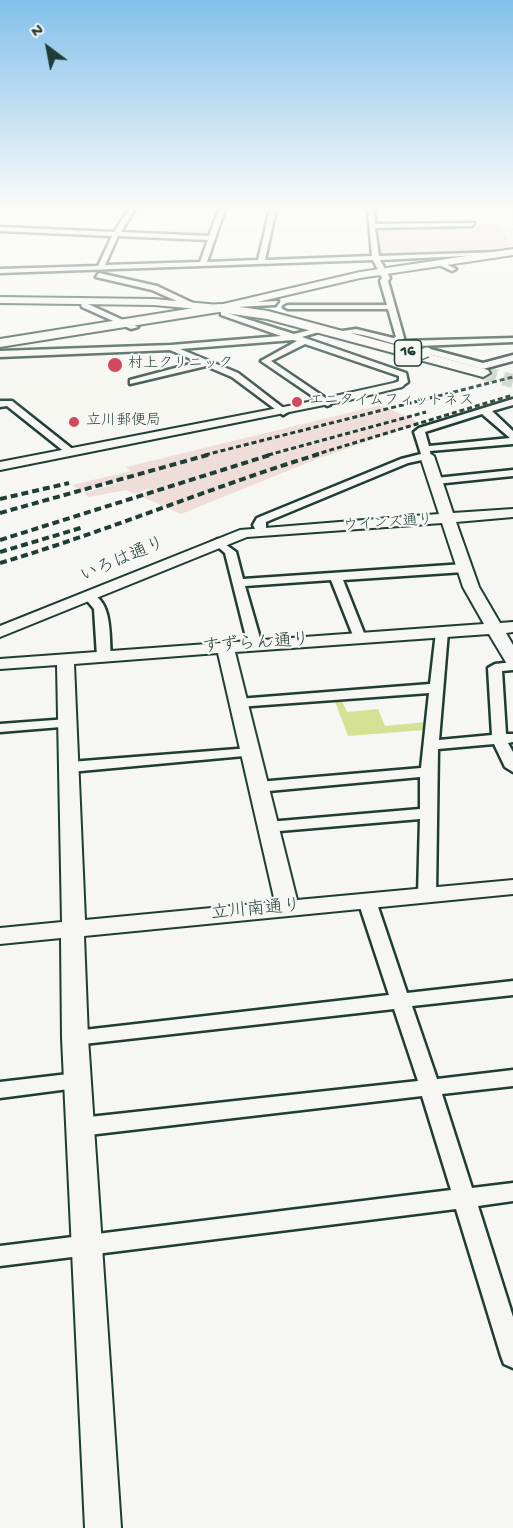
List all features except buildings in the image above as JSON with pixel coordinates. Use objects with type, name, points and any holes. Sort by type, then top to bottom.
[{"type":"main road","name":"16","points":[[0,349],[222,310],[270,307],[333,333],[483,373]]},
{"type":"main road","name":"16","points":[[0,343],[130,325]]},
{"type":"street","points":[[123,280],[137,283],[193,305]]},
{"type":"street","points":[[222,310],[359,280]]},
{"type":"street","points":[[222,310],[270,307],[365,280]]},
{"type":"street","points":[[384,280],[400,338],[394,341]]},
{"type":"street","points":[[0,300],[193,305],[222,310],[401,380]]},
{"type":"street","points":[[83,301],[85,305],[130,325]]},
{"type":"street","points":[[288,307],[392,307]]},
{"type":"street","points":[[0,354],[171,347],[294,337],[319,328]]},
{"type":"street","points":[[333,333],[356,331],[411,344],[513,340]]},
{"type":"street","points":[[304,341],[265,361],[327,403]]},
{"type":"street","points":[[411,344],[411,347],[483,366],[513,358]]},
{"type":"street","points":[[171,347],[244,381],[283,412]]},
{"type":"street","points":[[401,380],[404,362],[428,352]]},
{"type":"street","points":[[133,382],[206,363]]},
{"type":"street","points":[[0,466],[327,403],[401,380]]},
{"type":"street","points":[[513,402],[419,432],[464,568],[493,628],[513,660]]},
{"type":"street","points":[[0,404],[9,403],[70,451]]},
{"type":"street","points":[[482,411],[513,436]]},
{"type":"street","points":[[262,531],[259,525],[261,520],[426,452],[513,441]]},
{"type":"street","points":[[436,481],[513,472]]},
{"type":"street","name":"ウインズ通り","points":[[262,531],[448,520],[513,513]]},
{"type":"street","name":"いろは通り","points":[[0,632],[90,597],[236,535],[262,531]]},
{"type":"street","points":[[218,542],[230,552],[255,645]]},
{"type":"street","points":[[238,583],[464,568]]},
{"type":"street","points":[[336,577],[360,638]]},
{"type":"street","points":[[90,597],[100,609],[104,656]]},
{"type":"street","name":"すずらん通り","points":[[0,664],[513,627]]},
{"type":"street","points":[[427,896],[428,772],[442,632]]},
{"type":"street","points":[[225,647],[288,909]]},
{"type":"street","points":[[65,659],[70,767],[75,1038],[103,1528]]},
{"type":"street","points":[[513,666],[495,668],[506,739],[513,766]]},
{"type":"street","points":[[238,703],[437,687]]},
{"type":"street","points":[[0,728],[68,723]]},
{"type":"street","points":[[430,745],[506,739]]},
{"type":"street","points":[[70,767],[250,752]]},
{"type":"street","points":[[258,787],[428,772]]},
{"type":"street","points":[[268,827],[427,813]]},
{"type":"street","name":"立川南通り","points":[[0,936],[513,887]]},
{"type":"street","points":[[367,901],[430,1088],[462,1198],[513,1356]]},
{"type":"street","points":[[75,1038],[513,988]]},
{"type":"street","points":[[80,1127],[513,1078]]},
{"type":"street","points":[[0,1090],[77,1081]]},
{"type":"street","points":[[0,1256],[513,1192]]},
{"type":"shaded area","points":[[381,405],[421,423],[317,459],[181,514],[138,495],[151,491],[148,489],[135,494],[126,490],[89,497],[84,493],[126,479],[82,491],[72,485],[131,471],[126,467]]},
{"type":"green space","points":[[334,699],[341,699],[347,712],[378,709],[385,726],[426,722],[425,730],[348,736]]},
{"type":"tunnel","points":[[483,373],[513,381]]},
{"type":"railway","points":[[205,455],[513,377]]},
{"type":"railway","points":[[314,455],[513,395]]},
{"type":"railway","points":[[268,455],[426,412]]},
{"type":"railway","points":[[0,513],[211,454]]},
{"type":"railway","points":[[0,540],[273,454]]},
{"type":"railway","points":[[0,563],[319,454]]},
{"type":"railway","points":[[0,499],[69,483]]},
{"type":"railway","points":[[0,552],[84,527]]},
{"type":"place","name":"村上クリニック","points":[[115,365]]},
{"type":"place","name":"エニタイムフィットネス","points":[[297,402]]},
{"type":"place","name":"立川郵便局","points":[[74,422]]}]
